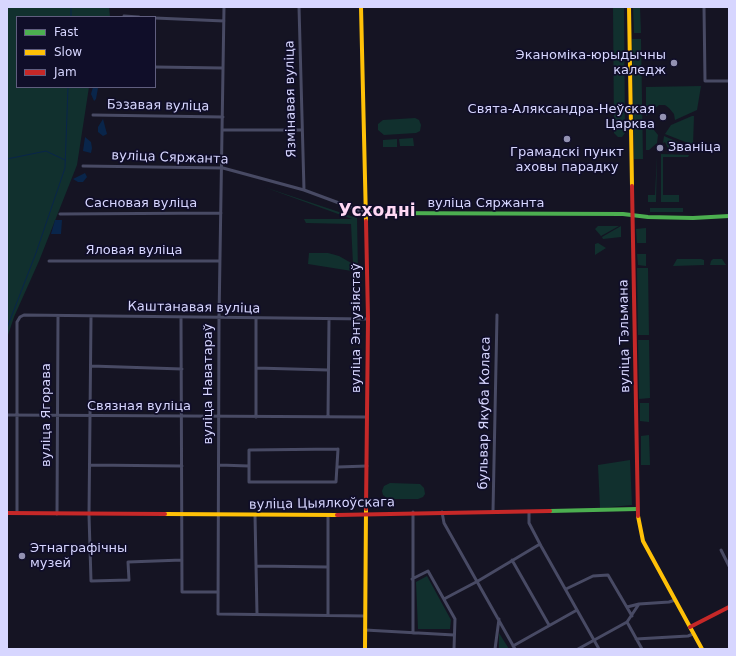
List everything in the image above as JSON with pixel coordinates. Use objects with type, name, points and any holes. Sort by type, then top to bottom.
[{"type":"main road","name":"вуліца Энтузіястаў","points":[[361,7],[368,319],[365,649]]},
{"type":"main road","name":"вуліца Тэльмана","points":[[629,7],[637,509],[644,541],[702,649]]},
{"type":"main road","name":"вуліца Сяржанта","points":[[366,213],[632,215],[692,218],[729,216]]},
{"type":"main road","name":"вуліца Цыялкоўскага","points":[[7,514],[328,515],[413,512],[529,512],[637,509]]},
{"type":"main road","points":[[690,627],[729,607]]},
{"type":"street","name":"вуліца Наватараў","points":[[224,7],[222,68],[222,213],[219,319],[220,417],[218,614],[365,616]]},
{"type":"street","name":"Язмінавая вуліца","points":[[299,7],[304,190]]},
{"type":"street","points":[[704,7],[705,81],[729,81]]},
{"type":"street","points":[[156,18],[224,21]]},
{"type":"street","points":[[156,67],[222,68]]},
{"type":"street","name":"Бэзавая вуліца","points":[[93,115],[223,117]]},
{"type":"street","points":[[223,130],[302,130]]},
{"type":"street","name":"вуліца Сяржанта","points":[[83,166],[222,168],[304,190],[366,213]]},
{"type":"street","name":"Сасновая вуліца","points":[[60,214],[222,213]]},
{"type":"street","name":"Яловая вуліца","points":[[48,261],[220,261]]},
{"type":"street","name":"Каштанавая вуліца","points":[[17,415],[16,322],[24,315],[219,319],[368,319]]},
{"type":"street","name":"бульвар Якуба Коласа","points":[[493,511],[497,315]]},
{"type":"street","name":"вуліца Ягорава","points":[[57,514],[56,416],[58,316]]},
{"type":"street","points":[[91,317],[89,515],[91,581],[129,580],[128,562],[182,560]]},
{"type":"street","points":[[181,318],[182,592],[218,592]]},
{"type":"street","points":[[256,319],[256,417]]},
{"type":"street","points":[[328,319],[328,417]]},
{"type":"street","points":[[91,366],[182,369]]},
{"type":"street","points":[[256,368],[328,370]]},
{"type":"street","name":"Связная вуліца","points":[[7,415],[90,417],[367,417]]},
{"type":"street","points":[[17,415],[17,514]]},
{"type":"street","points":[[338,449],[338,467],[336,482],[249,482],[249,450],[338,449]]},
{"type":"street","points":[[90,465],[182,466]]},
{"type":"street","points":[[219,465],[249,466]]},
{"type":"street","points":[[338,467],[367,466]]},
{"type":"street","points":[[413,512],[413,633]]},
{"type":"street","points":[[442,512],[444,523],[478,581],[514,648],[549,625],[577,610]]},
{"type":"street","points":[[529,512],[529,523],[540,545],[599,649]]},
{"type":"street","points":[[255,515],[257,614]]},
{"type":"street","points":[[328,515],[328,615]]},
{"type":"street","points":[[444,599],[540,545]]},
{"type":"street","points":[[722,550],[729,566]]},
{"type":"street","points":[[512,560],[549,625]]},
{"type":"street","points":[[256,566],[328,567]]},
{"type":"street","points":[[412,579],[428,571],[455,619],[454,649]]},
{"type":"street","points":[[566,589],[593,576],[608,575],[632,616]]},
{"type":"street","points":[[627,607],[639,604],[669,602],[675,600]]},
{"type":"street","points":[[578,649],[627,622],[639,604]]},
{"type":"street","points":[[495,649],[499,619]]},
{"type":"street","points":[[627,622],[642,649]]},
{"type":"street","points":[[365,630],[454,635]]},
{"type":"street","points":[[636,639],[688,636],[693,634]]},
{"type":"green space","points":[[7,7],[109,7],[110,16],[16,16],[16,88],[89,88],[77,165],[39,261],[14,317],[7,338]]},
{"type":"green space","points":[[613,7],[624,7],[625,133],[622,137],[618,137],[614,133]]},
{"type":"green space","points":[[633,7],[640,7],[641,33],[634,33]]},
{"type":"green space","points":[[632,39],[641,39],[643,159],[634,159]]},
{"type":"green space","points":[[701,86],[697,110],[675,120],[674,114],[669,108],[665,105],[659,105],[646,116],[646,87]]},
{"type":"green space","points":[[694,116],[693,145],[665,134],[671,125]]},
{"type":"green space","points":[[415,118],[419,120],[421,125],[420,131],[416,133],[384,135],[378,130],[378,124],[383,120]]},
{"type":"green space","points":[[646,120],[658,135],[657,143],[649,150],[646,150]]},
{"type":"green space","points":[[664,136],[689,147],[689,150],[669,150],[665,142],[663,143]]},
{"type":"green space","points":[[413,138],[414,146],[400,146],[399,139]]},
{"type":"green space","points":[[397,139],[397,147],[383,147],[383,140]]},
{"type":"green space","points":[[661,154],[689,155],[688,157],[663,157],[663,195],[679,195],[679,202],[661,202]]},
{"type":"green space","points":[[657,155],[656,202],[648,202],[648,195],[655,195]]},
{"type":"green space","points":[[264,187],[357,218],[358,272],[308,264],[309,253],[328,253],[339,256],[353,264],[351,224],[306,223],[304,219],[352,219]]},
{"type":"green space","points":[[650,208],[683,208],[683,212],[650,212]]},
{"type":"green space","points":[[598,226],[619,226],[601,236],[595,229]]},
{"type":"green space","points":[[621,226],[621,237],[603,239],[602,237]]},
{"type":"green space","points":[[646,228],[646,243],[637,243],[636,229]]},
{"type":"green space","points":[[598,243],[606,248],[595,255],[595,244]]},
{"type":"green space","points":[[637,254],[646,254],[646,266],[638,265]]},
{"type":"green space","points":[[677,259],[701,259],[704,260],[704,265],[673,266]]},
{"type":"green space","points":[[713,259],[722,259],[726,265],[710,265]]},
{"type":"green space","points":[[637,268],[648,268],[649,335],[638,335]]},
{"type":"green space","points":[[638,340],[649,340],[650,398],[639,399]]},
{"type":"green space","points":[[640,403],[649,403],[649,422],[640,421]]},
{"type":"green space","points":[[649,435],[650,465],[641,465],[641,436]]},
{"type":"green space","points":[[630,460],[632,505],[600,508],[598,465]]},
{"type":"green space","points":[[390,483],[420,484],[424,488],[425,494],[423,497],[418,499],[388,499],[383,495],[382,491],[384,486]]},
{"type":"green space","points":[[427,576],[451,620],[450,629],[418,629],[416,582]]},
{"type":"green space","points":[[499,633],[509,649],[499,649]]},
{"type":"water","points":[[93,88],[98,88],[96,99],[94,101],[91,94]]},
{"type":"water","points":[[103,119],[107,134],[103,136],[98,132],[98,127]]},
{"type":"water","points":[[85,137],[91,142],[91,153],[83,151]]},
{"type":"water","points":[[85,173],[87,177],[83,182],[78,182],[73,179]]},
{"type":"water","points":[[55,220],[62,220],[61,234],[51,234]]},
{"type":"waterway","points":[[71,7],[71,16]]},
{"type":"waterway","points":[[7,328],[36,253],[65,168],[68,88]]},
{"type":"waterway","points":[[7,159],[46,151],[65,160]]},
{"type":"traffic: fast","points":[[366,213],[623,214],[648,217],[693,218],[729,216]]},
{"type":"traffic: fast","points":[[550,511],[637,509]]},
{"type":"traffic: slow","points":[[361,7],[366,221]]},
{"type":"traffic: slow","points":[[629,7],[632,186]]},
{"type":"traffic: slow","points":[[365,649],[366,509]]},
{"type":"traffic: slow","points":[[165,514],[337,515]]},
{"type":"traffic: slow","points":[[638,516],[643,541],[702,649]]},
{"type":"traffic: jam","points":[[632,186],[638,516]]},
{"type":"traffic: jam","points":[[366,221],[368,319],[366,509]]},
{"type":"traffic: jam","points":[[337,515],[550,511]]},
{"type":"traffic: jam","points":[[7,513],[165,514]]},
{"type":"traffic: jam","points":[[690,627],[729,607]]},
{"type":"place","name":"Эканоміка-юрыдычны каледж","points":[[674,63]]},
{"type":"place","name":"Свята-Аляксандра-Неўская Царква","points":[[663,117]]},
{"type":"place","name":"Грамадскі пункт аховы парадку","points":[[567,139]]},
{"type":"place","name":"Званіца","points":[[660,148]]},
{"type":"place","name":"Этнаграфічны музей","points":[[22,556]]},
{"type":"district","name":"Усходні","points":[[377,212]]}]
